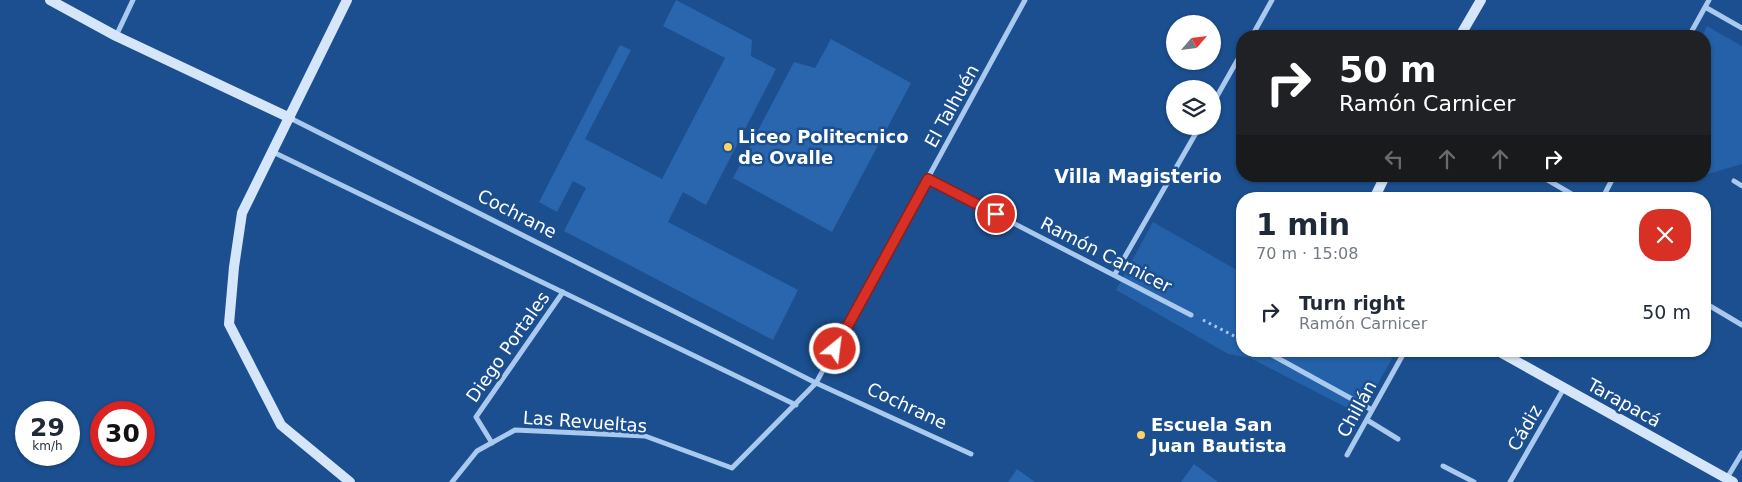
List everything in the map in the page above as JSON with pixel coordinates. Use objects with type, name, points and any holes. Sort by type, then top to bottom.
[{"type":"street","name":"Cochrane","points":[[50,0],[116,36],[290,118],[816,383],[971,454]]},
{"type":"street","points":[[116,36],[133,0]]},
{"type":"street","points":[[347,0],[242,213],[234,267],[229,324],[281,425],[350,482]]},
{"type":"street","name":"El Talhuén","points":[[816,383],[1025,0]]},
{"type":"street","points":[[1255,30],[1272,0]]},
{"type":"street","points":[[1464,30],[1481,0]]},
{"type":"street","points":[[1692,30],[1709,0]]},
{"type":"street","points":[[1705,7],[1742,28]]},
{"type":"street","points":[[1221,88],[1236,62]]},
{"type":"street","points":[[1115,274],[1195,135]]},
{"type":"street","points":[[273,152],[796,405]]},
{"type":"street","name":"Ramón Carnicer","points":[[928,179],[1191,314]]},
{"type":"street","points":[[1734,181],[1742,186]]},
{"type":"street","points":[[1551,182],[1568,192]]},
{"type":"street","name":"Diego Portales","points":[[492,442],[476,417],[563,292]]},
{"type":"street","points":[[1711,307],[1742,325]]},
{"type":"street","points":[[1276,357],[1372,410]]},
{"type":"street","name":"Chillán","points":[[1347,455],[1402,357]]},
{"type":"street","name":"Tarapacá","points":[[1509,357],[1723,479]]},
{"type":"street","name":"Las Revueltas","points":[[452,482],[477,451],[514,430],[645,436],[732,468],[816,383]]},
{"type":"street","name":"Cádiz","points":[[1510,482],[1564,388]]},
{"type":"street","points":[[1367,420],[1398,439]]},
{"type":"street","points":[[1723,479],[1742,453]]},
{"type":"street","points":[[1443,466],[1474,482]]},
{"type":"path","points":[[1191,314],[1236,337]]},
{"type":"shaded area","points":[[1707,26],[1742,46],[1742,164],[1711,173],[1711,30],[1705,30]]},
{"type":"shaded area","points":[[1153,222],[1236,270],[1236,355],[1228,354],[1116,290]]},
{"type":"shaded area","points":[[1244,357],[1393,357],[1361,415],[1250,358]]},
{"type":"building","points":[[676,0],[752,40],[751,56],[776,69],[706,205],[683,192],[668,222],[798,290],[773,340],[564,231],[586,188],[573,181],[557,212],[539,202],[620,45],[631,50],[585,139],[662,179],[725,58],[663,26]]},
{"type":"building","points":[[831,39],[911,83],[832,232],[733,178],[794,62],[815,68]]},
{"type":"building","points":[[1194,464],[1218,482],[1181,482]]},
{"type":"building","points":[[1017,469],[1035,482],[1008,482]]},
{"type":"place","name":"Liceo Politecnico de Ovalle","points":[[728,147]]},
{"type":"place","name":"Escuela San Juan Bautista","points":[[1141,435]]},
{"type":"district","name":"Villa Magisterio","points":[[1138,176]]},
{"type":"route","points":[[835,349],[928,179],[996,214]]}]
